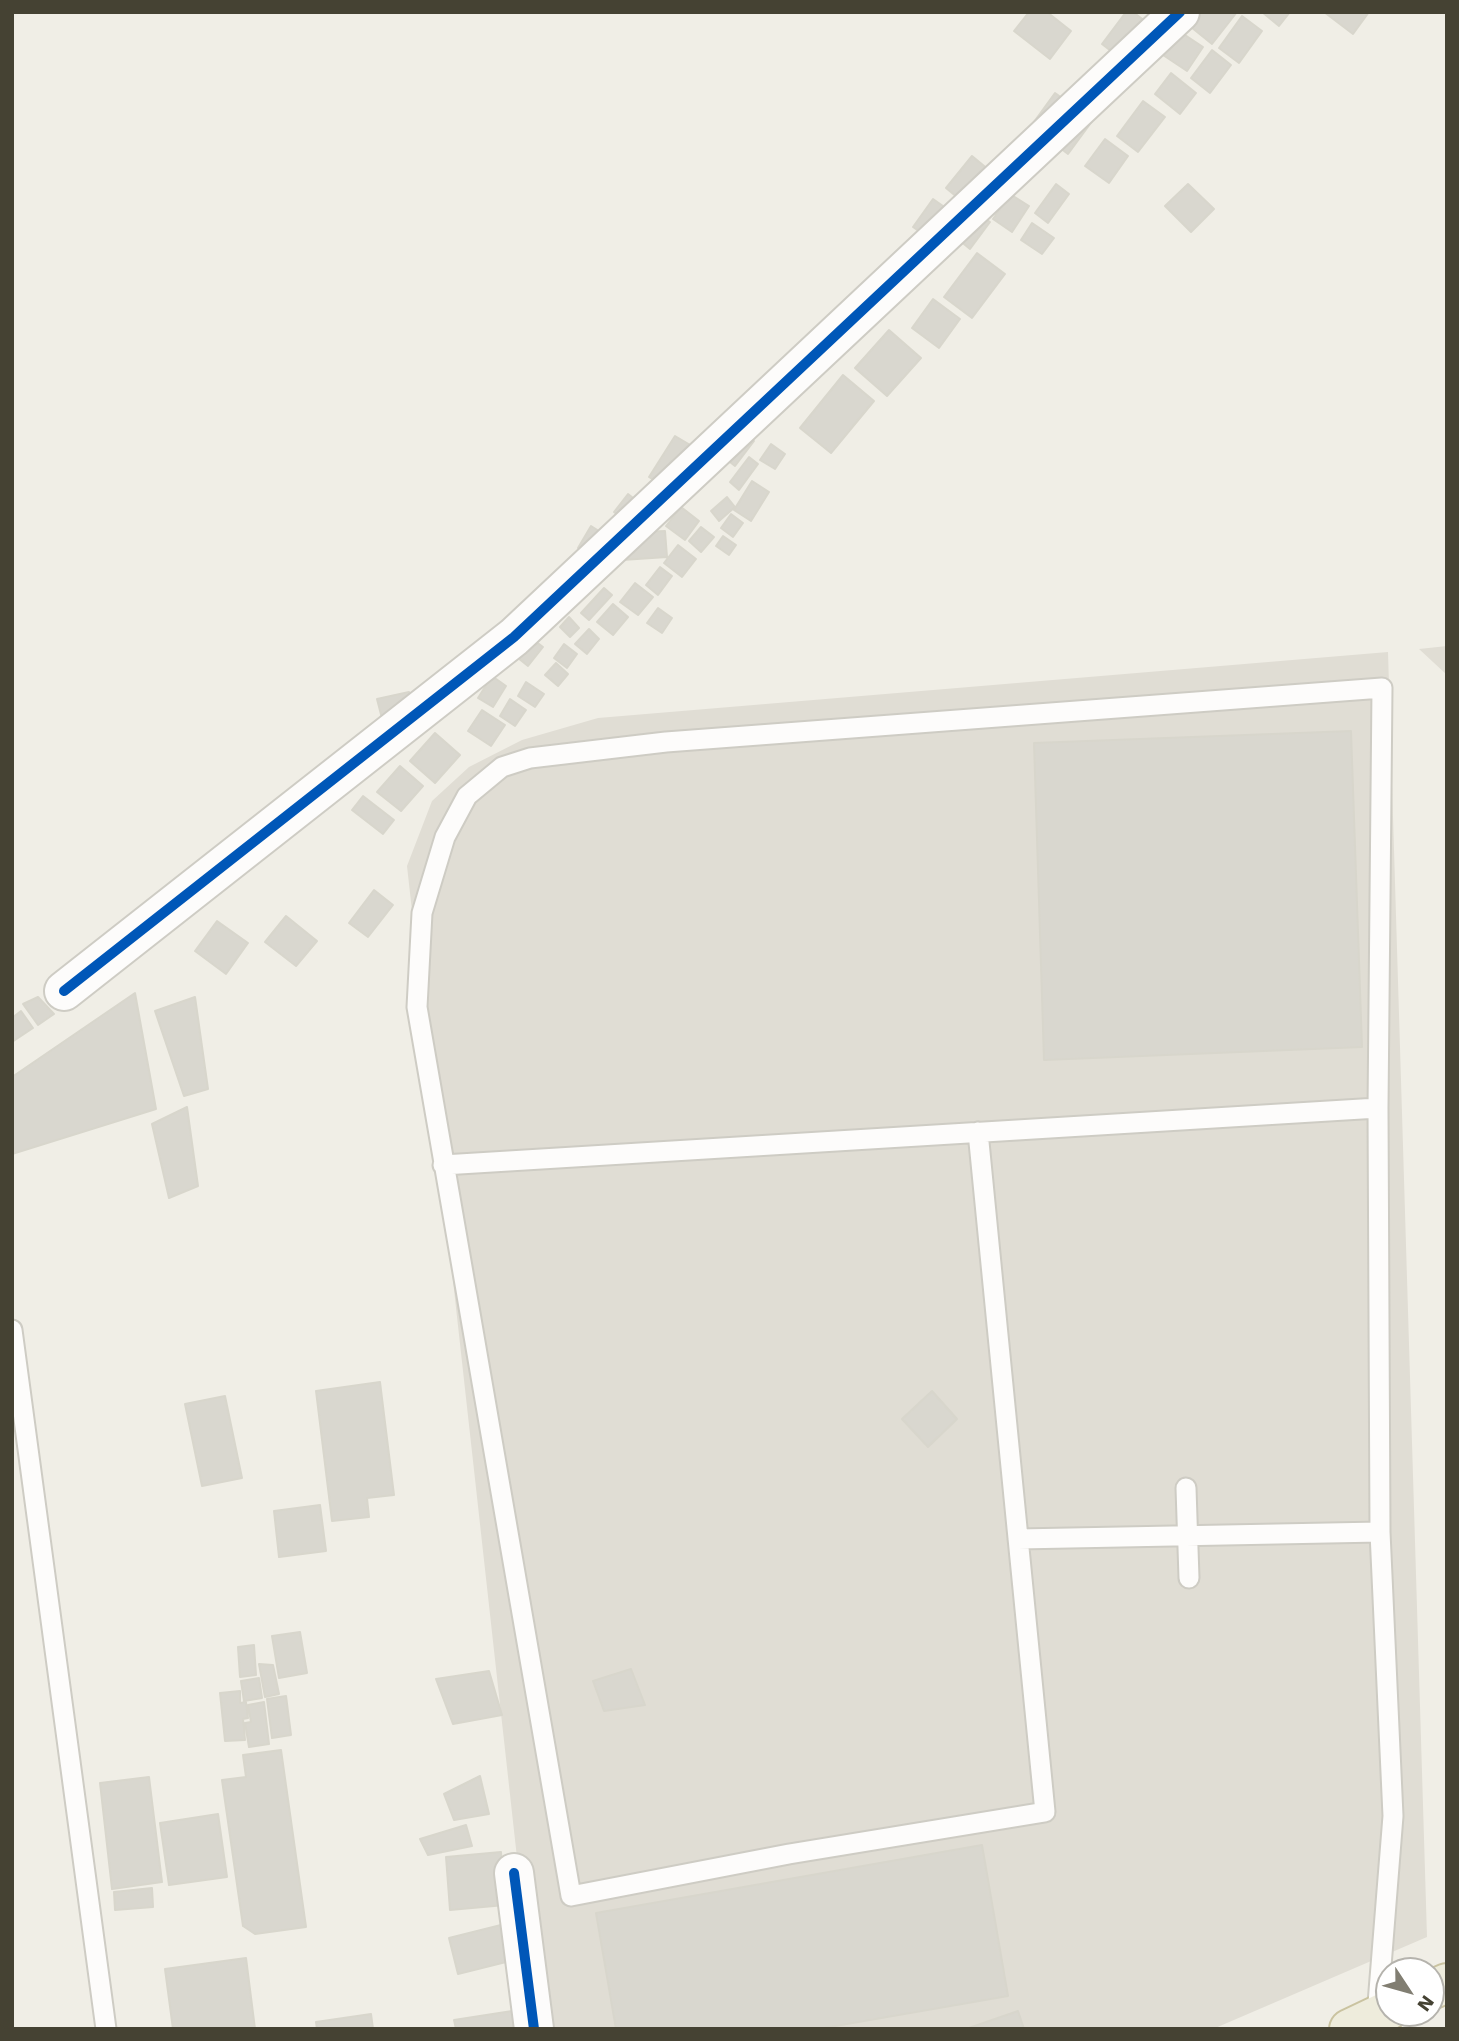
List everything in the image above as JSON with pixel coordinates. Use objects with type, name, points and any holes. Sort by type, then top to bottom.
[{"type":"street","points":[[64,992],[514,638],[1180,12]]},
{"type":"street","points":[[514,1873],[534,2029]]},
{"type":"lane","points":[[978,1132],[1045,1812],[789,1854],[571,1896],[417,1007],[422,913],[445,837],[467,796],[502,767],[530,758],[666,742],[1382,688],[1378,1108],[1380,1532],[1393,1816],[1371,2018]]},
{"type":"lane","points":[[443,1166],[1378,1108]]},
{"type":"lane","points":[[12,1330],[106,2029]]},
{"type":"lane","points":[[1186,1488],[1189,1578]]},
{"type":"lane","points":[[1018,1539],[1380,1532]]},
{"type":"shaded area","points":[[1447,646],[1447,675],[1419,649]]},
{"type":"shaded area","points":[[1388,652],[1427,1937],[1375,1957],[1375,1959],[1213,2029],[536,2029],[407,866],[432,801],[469,767],[522,740],[598,718]]},
{"type":"building","points":[[1029,12],[1047,12],[1071,31],[1050,59],[1014,31]]},
{"type":"building","points":[[1126,12],[1133,12],[1153,27],[1125,62],[1102,44]]},
{"type":"building","points":[[1195,12],[1237,12],[1212,44],[1186,23]]},
{"type":"building","points":[[1262,12],[1290,12],[1279,26]]},
{"type":"building","points":[[1324,12],[1369,12],[1353,34]]},
{"type":"building","points":[[1242,16],[1262,31],[1239,63],[1219,48]]},
{"type":"building","points":[[1179,31],[1203,47],[1187,71],[1163,55]]},
{"type":"building","points":[[1212,50],[1231,65],[1210,93],[1191,78]]},
{"type":"building","points":[[1171,73],[1196,93],[1180,114],[1155,94]]},
{"type":"building","points":[[1055,93],[1093,120],[1068,154],[1031,126]]},
{"type":"building","points":[[1143,101],[1165,117],[1138,152],[1117,136]]},
{"type":"building","points":[[1105,139],[1128,156],[1109,183],[1085,166]]},
{"type":"building","points":[[972,156],[995,175],[969,207],[946,188]]},
{"type":"building","points":[[1056,184],[1069,194],[1048,223],[1035,213]]},
{"type":"building","points":[[1188,184],[1214,209],[1191,232],[1165,206]]},
{"type":"building","points":[[1010,194],[1029,206],[1012,232],[993,219]]},
{"type":"building","points":[[933,199],[960,218],[940,246],[913,227]]},
{"type":"building","points":[[978,214],[990,222],[970,249],[959,240]]},
{"type":"building","points":[[1032,223],[1054,238],[1042,254],[1021,240]]},
{"type":"building","points":[[977,253],[1005,274],[972,318],[944,297]]},
{"type":"building","points":[[933,299],[960,319],[939,348],[912,328]]},
{"type":"building","points":[[889,330],[921,358],[887,396],[855,368]]},
{"type":"building","points":[[843,375],[874,401],[831,453],[800,428]]},
{"type":"building","points":[[740,430],[754,441],[735,466],[720,454]]},
{"type":"building","points":[[675,436],[697,449],[670,490],[649,477]]},
{"type":"building","points":[[771,444],[785,454],[775,469],[760,460]]},
{"type":"building","points":[[749,457],[758,464],[739,490],[730,482]]},
{"type":"building","points":[[752,481],[769,492],[751,521],[734,510]]},
{"type":"building","points":[[628,494],[651,512],[636,530],[614,512]]},
{"type":"building","points":[[727,497],[735,507],[719,521],[711,511]]},
{"type":"building","points":[[681,507],[699,521],[685,540],[666,526]]},
{"type":"building","points":[[731,514],[743,523],[733,537],[721,528]]},
{"type":"building","points":[[591,526],[618,543],[604,565],[578,548]]},
{"type":"building","points":[[701,527],[714,537],[701,552],[689,541]]},
{"type":"building","points":[[665,531],[667,557],[622,560],[621,533]]},
{"type":"building","points":[[723,536],[736,545],[729,555],[716,546]]},
{"type":"building","points":[[678,545],[696,559],[682,577],[664,563]]},
{"type":"building","points":[[660,567],[672,576],[658,595],[646,585]]},
{"type":"building","points":[[635,583],[653,597],[638,615],[620,602]]},
{"type":"building","points":[[604,588],[612,595],[589,620],[581,613]]},
{"type":"building","points":[[613,604],[628,617],[613,635],[597,622]]},
{"type":"building","points":[[658,608],[672,618],[662,633],[647,623]]},
{"type":"building","points":[[569,617],[579,628],[570,637],[560,627]]},
{"type":"building","points":[[589,629],[599,639],[587,654],[575,644]]},
{"type":"building","points":[[522,631],[543,647],[528,666],[508,650]]},
{"type":"building","points":[[564,644],[577,654],[567,668],[554,658]]},
{"type":"building","points":[[556,663],[568,674],[558,686],[545,675]]},
{"type":"building","points":[[492,676],[506,686],[493,707],[478,698]]},
{"type":"building","points":[[526,682],[544,694],[535,707],[518,696]]},
{"type":"building","points":[[409,692],[416,719],[384,726],[377,699]]},
{"type":"building","points":[[510,699],[526,710],[515,726],[500,716]]},
{"type":"building","points":[[482,710],[505,725],[491,746],[468,731]]},
{"type":"building","points":[[1351,731],[1362,1047],[1044,1060],[1034,743]]},
{"type":"building","points":[[435,733],[460,755],[435,783],[410,761]]},
{"type":"building","points":[[400,766],[423,786],[401,811],[377,792]]},
{"type":"building","points":[[363,796],[394,820],[383,834],[352,810]]},
{"type":"building","points":[[374,890],[393,905],[368,937],[349,923]]},
{"type":"building","points":[[286,916],[317,941],[296,966],[265,942]]},
{"type":"building","points":[[217,921],[248,943],[226,974],[195,951]]},
{"type":"building","points":[[135,993],[156,1109],[12,1154],[12,1077]]},
{"type":"building","points":[[38,997],[54,1014],[38,1025],[23,1004]]},
{"type":"building","points":[[195,997],[208,1089],[184,1096],[155,1011]]},
{"type":"building","points":[[21,1011],[33,1028],[12,1042],[12,1018]]},
{"type":"building","points":[[187,1107],[198,1186],[169,1198],[152,1124]]},
{"type":"building","points":[[380,1382],[394,1495],[367,1498],[369,1517],[332,1521],[316,1391]]},
{"type":"building","points":[[932,1391],[957,1419],[928,1447],[902,1419]]},
{"type":"building","points":[[225,1396],[242,1478],[202,1486],[185,1404]]},
{"type":"building","points":[[320,1505],[326,1551],[279,1557],[274,1511]]},
{"type":"building","points":[[300,1632],[307,1673],[279,1678],[272,1636]]},
{"type":"building","points":[[254,1645],[256,1675],[240,1677],[238,1647]]},
{"type":"building","points":[[259,1664],[273,1665],[279,1694],[265,1697]]},
{"type":"building","points":[[631,1669],[645,1705],[604,1711],[593,1681]]},
{"type":"building","points":[[489,1671],[502,1715],[453,1724],[436,1679]]},
{"type":"building","points":[[259,1678],[262,1698],[244,1701],[241,1681]]},
{"type":"building","points":[[240,1691],[240,1703],[246,1702],[248,1718],[243,1719],[245,1740],[225,1741],[220,1693]]},
{"type":"building","points":[[286,1696],[291,1735],[272,1738],[267,1699]]},
{"type":"building","points":[[264,1702],[269,1744],[249,1747],[245,1723],[251,1722],[248,1705]]},
{"type":"building","points":[[281,1750],[306,1927],[255,1934],[243,1926],[222,1780],[246,1777],[243,1755]]},
{"type":"building","points":[[480,1776],[489,1814],[454,1820],[444,1794]]},
{"type":"building","points":[[149,1777],[162,1882],[112,1889],[100,1783]]},
{"type":"building","points":[[218,1814],[227,1877],[169,1885],[160,1823]]},
{"type":"building","points":[[466,1825],[472,1846],[428,1855],[420,1839]]},
{"type":"building","points":[[982,1845],[1008,1996],[818,2029],[616,2029],[596,1913]]},
{"type":"building","points":[[501,1852],[505,1905],[450,1910],[446,1857]]},
{"type":"building","points":[[152,1888],[153,1907],[115,1910],[114,1892]]},
{"type":"building","points":[[509,1923],[518,1959],[458,1974],[449,1938]]},
{"type":"building","points":[[246,1958],[255,2029],[173,2029],[165,1969]]},
{"type":"building","points":[[525,2009],[528,2029],[456,2029],[454,2020]]},
{"type":"building","points":[[1018,2011],[1024,2029],[966,2029]]},
{"type":"building","points":[[371,2014],[373,2029],[317,2029],[316,2022]]},
{"type":"cycle path","points":[[64,991],[514,637],[1180,12]]},
{"type":"cycle path","points":[[514,1873],[534,2029]]}]
